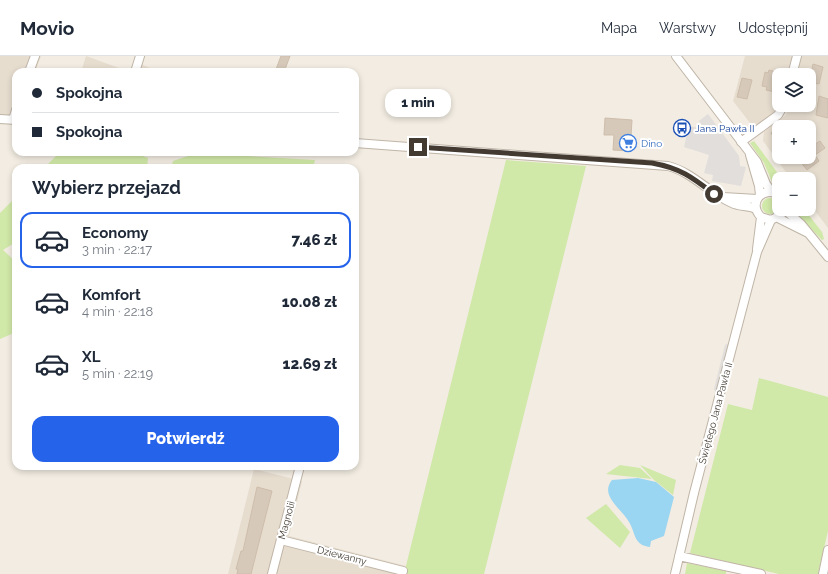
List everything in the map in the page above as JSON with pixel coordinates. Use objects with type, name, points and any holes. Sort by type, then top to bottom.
[{"type":"street","points":[[30,68],[35,56]]},
{"type":"street","points":[[136,68],[140,56]]},
{"type":"street","points":[[676,56],[757,162],[766,184],[772,190]]},
{"type":"street","points":[[794,68],[797,56]]},
{"type":"street","points":[[741,142],[778,115],[780,112]]},
{"type":"street","points":[[0,119],[12,120]]},
{"type":"street","points":[[359,143],[652,163],[674,167],[689,174],[720,197],[733,204],[756,209]]},
{"type":"street","points":[[750,154],[759,186],[756,209],[761,217],[775,219],[808,233]]},
{"type":"street","points":[[720,197],[758,197],[772,194]]},
{"type":"street","name":"Świętego Jana Pawła II","points":[[757,252],[778,216]]},
{"type":"street","points":[[792,216],[801,224],[828,258]]},
{"type":"street","name":"Świętego Jana Pawła II","points":[[675,574],[694,492],[757,252],[761,217]]},
{"type":"street","name":"Magnolii","points":[[272,574],[299,470]]},
{"type":"street","name":"Dziewanny","points":[[281,540],[403,571]]},
{"type":"street","points":[[823,574],[828,550]]},
{"type":"street","points":[[679,556],[761,574]]},
{"type":"shaded area","points":[[0,56],[41,56],[36,68],[12,68],[12,116],[0,115]]},
{"type":"shaded area","points":[[86,56],[119,68],[82,68]]},
{"type":"shaded area","points":[[745,56],[792,56],[789,68],[772,68],[772,112],[775,112],[759,124],[750,123],[733,101]]},
{"type":"shaded area","points":[[801,56],[828,56],[828,228],[816,212],[816,172],[786,172],[780,164],[816,164],[816,120],[779,120],[786,115],[787,112],[816,112],[816,68],[798,68]]},
{"type":"shaded area","points":[[134,62],[151,68],[132,68]]},
{"type":"shaded area","points":[[708,114],[739,156],[740,166],[746,167],[741,186],[712,181],[713,175],[704,173],[709,155],[684,147],[689,126],[704,129],[699,121]]},
{"type":"shaded area","points":[[772,125],[772,153],[763,141],[764,131]]},
{"type":"shaded area","points":[[729,343],[716,393],[714,389],[725,345]]},
{"type":"shaded area","points":[[254,470],[302,481],[289,536],[406,566],[404,574],[228,574]]},
{"type":"green space","points":[[754,141],[777,172],[772,172],[772,182],[764,163],[750,143]]},
{"type":"green space","points":[[56,156],[143,156],[148,158],[147,164],[48,164]]},
{"type":"green space","points":[[188,156],[248,156],[315,160],[314,164],[172,164],[173,161]]},
{"type":"green space","points":[[506,160],[586,166],[484,574],[404,574]]},
{"type":"green space","points":[[772,199],[772,213],[770,214],[764,212],[762,206],[764,200]]},
{"type":"green space","points":[[12,201],[12,244],[3,250],[12,258],[12,334],[0,339],[0,213]]},
{"type":"green space","points":[[799,216],[809,216],[822,232],[824,239],[822,240]]},
{"type":"green space","points":[[759,378],[828,397],[828,531],[818,574],[779,574],[690,553],[728,404],[752,410]]},
{"type":"green space","points":[[620,465],[640,468],[652,479],[606,474]]},
{"type":"green space","points":[[640,465],[676,480],[673,495],[654,480]]},
{"type":"green space","points":[[606,504],[630,532],[620,548],[586,518]]},
{"type":"green space","points":[[687,563],[726,571],[726,574],[685,574]]},
{"type":"water","points":[[638,478],[656,482],[674,497],[664,536],[651,541],[650,547],[641,544],[638,541],[626,517],[613,502],[608,491],[612,480]]},
{"type":"building","points":[[281,56],[290,56],[286,68],[276,68]]},
{"type":"building","points":[[813,64],[823,67],[819,84],[816,83],[816,68],[812,68]]},
{"type":"building","points":[[769,70],[772,71],[772,91],[766,90],[767,87],[762,86],[765,72],[768,73]]},
{"type":"building","points":[[742,78],[752,80],[747,99],[737,97]]},
{"type":"building","points":[[819,96],[828,99],[828,118],[816,115]]},
{"type":"building","points":[[605,118],[632,120],[630,151],[613,150],[614,135],[604,135]]},
{"type":"building","points":[[820,141],[825,148],[816,154],[816,144]]},
{"type":"building","points":[[816,156],[819,161],[816,163]]},
{"type":"building","points":[[802,164],[815,164],[807,170]]},
{"type":"building","points":[[257,487],[272,491],[251,574],[237,574],[238,569],[236,569],[241,551],[243,551]]},
{"type":"place","name":"Jana Pawła II","points":[[682,128]]},
{"type":"place","name":"Dino","points":[[628,143]]},
{"type":"route","points":[[418,147],[652,163],[674,167],[689,174],[714,194]]}]
